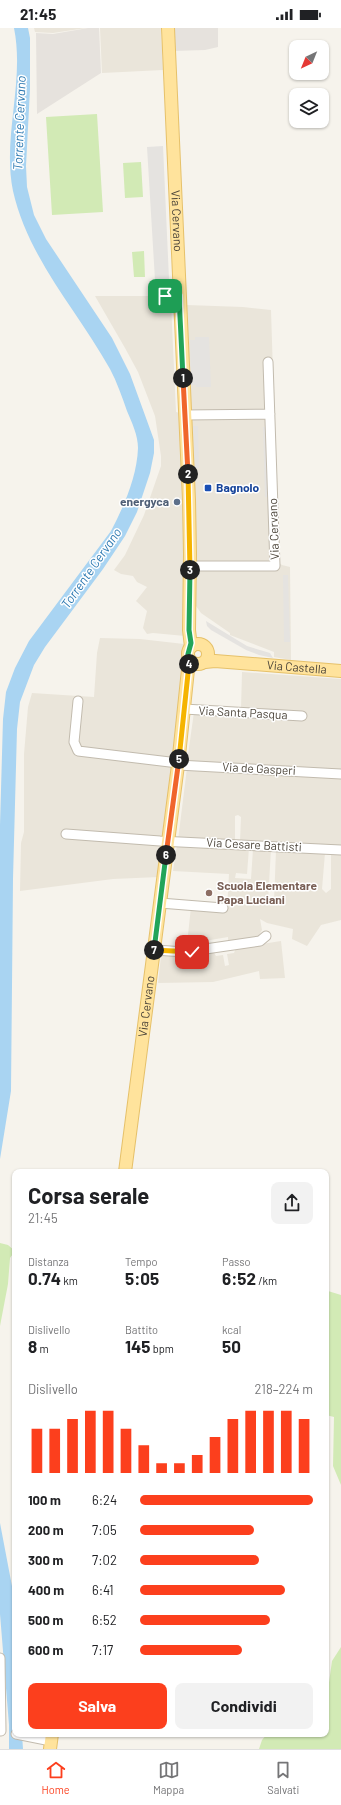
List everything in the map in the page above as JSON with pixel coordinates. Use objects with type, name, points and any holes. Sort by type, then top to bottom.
[{"type":"main road","name":"Via Cervano","points":[[168,28],[190,554],[189,621],[199,647]]},
{"type":"main road","points":[[198,662],[208,656],[199,647]]},
{"type":"main road","points":[[199,647],[188,654],[198,662],[252,664]]},
{"type":"main road","points":[[199,647],[252,664]]},
{"type":"main road","name":"Via Cervano","points":[[125,1169],[187,684],[198,662]]},
{"type":"main road","name":"Via Castella","points":[[252,664],[341,671]]},
{"type":"street","points":[[162,291],[167,297],[179,296]]},
{"type":"street","name":"Via Cervano","points":[[197,566],[275,566],[268,362]]},
{"type":"street","points":[[185,414],[270,414]]},
{"type":"street","name":"Via de Gasperi","points":[[78,701],[74,742],[78,751],[178,764],[341,774]]},
{"type":"street","name":"Via Santa Pasqua","points":[[184,709],[302,716]]},
{"type":"street","points":[[66,834],[168,841]]},
{"type":"street","name":"Via Cesare Battisti","points":[[168,841],[341,850]]},
{"type":"street","points":[[160,903],[223,908]]},
{"type":"street","points":[[154,950],[192,952],[260,941],[266,936]]},
{"type":"street","points":[[0,1658],[1,1731],[12,1733]]},
{"type":"street","points":[[32,1737],[51,1741]]},
{"type":"shaded area","points":[[34,28],[86,28],[53,33],[35,32]]},
{"type":"shaded area","points":[[88,28],[99,28],[101,73],[37,114],[36,33],[53,34]]},
{"type":"shaded area","points":[[100,28],[161,28],[163,70],[102,73]]},
{"type":"shaded area","points":[[172,28],[218,28],[218,47],[205,50],[173,51]]},
{"type":"shaded area","points":[[163,146],[169,279],[155,280],[147,147]]},
{"type":"shaded area","points":[[95,296],[157,296],[161,303],[171,303],[176,412],[180,413],[183,468],[185,636],[153,633],[147,634],[143,628],[147,611],[136,601],[147,587],[137,582],[133,576],[121,574],[114,570],[125,555],[144,515],[161,466],[161,456],[155,416],[138,372]]},
{"type":"shaded area","points":[[187,305],[243,307],[271,310],[279,563],[290,567],[291,660],[274,657],[274,652],[230,635],[230,633],[201,613],[196,606],[191,488],[194,478]]},
{"type":"shaded area","points":[[195,337],[209,337],[211,387],[196,387],[196,385],[191,385],[190,340],[195,340]]},
{"type":"shaded area","points":[[193,426],[198,426],[199,468],[195,468]]},
{"type":"shaded area","points":[[263,427],[268,427],[270,497],[265,497]]},
{"type":"shaded area","points":[[283,575],[288,575],[290,642],[284,642]]},
{"type":"shaded area","points":[[206,621],[247,646],[270,653],[273,658],[246,650],[211,630],[207,626]]},
{"type":"shaded area","points":[[100,638],[140,639],[184,644],[159,877],[113,879],[20,891],[21,843],[24,832],[24,754],[28,707],[32,693],[94,697],[97,653]]},
{"type":"shaded area","points":[[242,672],[341,679],[341,770],[187,762],[194,712],[241,709]]},
{"type":"shaded area","points":[[187,768],[341,776],[341,847],[240,842],[241,817],[238,815],[235,816],[235,841],[178,840]]},
{"type":"shaded area","points":[[177,845],[249,848],[247,874],[236,873],[235,878],[251,879],[253,849],[271,849],[268,901],[274,902],[276,850],[325,853],[322,889],[326,893],[331,889],[331,855],[334,852],[341,853],[341,920],[321,925],[307,946],[292,939],[293,929],[267,923],[260,919],[262,930],[258,937],[228,942],[228,937],[187,944],[191,907],[227,909],[229,874],[173,871]]},
{"type":"shaded area","points":[[281,941],[285,978],[260,979],[259,971],[213,982],[158,983],[161,956],[193,955],[213,951],[216,956],[223,955],[225,966],[229,965],[227,954],[234,953],[236,948]]},
{"type":"green space","points":[[97,114],[103,212],[52,215],[46,117]]},
{"type":"green space","points":[[141,162],[143,197],[125,198],[123,163]]},
{"type":"green space","points":[[144,251],[145,277],[134,277],[132,252]]},
{"type":"green space","points":[[0,1243],[8,1245],[12,1248],[12,1255],[10,1258],[8,1284],[0,1326]]},
{"type":"green space","points":[[329,1291],[341,1295],[341,1485],[333,1466],[334,1417],[329,1416]]},
{"type":"green space","points":[[341,1647],[341,1749],[259,1749],[264,1737],[329,1737],[329,1682],[332,1661]]},
{"type":"water","name":"Torrente Cervano","points":[[14,28],[28,28],[30,38],[30,89],[26,166],[27,187],[34,215],[46,239],[112,338],[130,374],[154,440],[154,453],[150,473],[137,512],[125,536],[103,569],[45,647],[34,665],[20,702],[17,729],[13,879],[11,1091],[0,1159],[0,825],[3,719],[6,692],[15,668],[29,641],[111,531],[121,512],[132,480],[138,448],[134,429],[113,374],[42,261],[30,239],[20,215],[13,191],[10,171],[11,130],[17,69],[17,48]]},
{"type":"water","points":[[0,1523],[12,1586],[12,1737],[22,1737],[23,1749],[9,1749],[9,1725],[0,1614]]},
{"type":"place","name":"Bagnolo","points":[[208,488]]},
{"type":"place","name":"energyca","points":[[177,502]]},
{"type":"place","name":"Scuola Elementare Papa Luciani","points":[[209,893]]},
{"type":"route","points":[[165,296],[179,296],[188,494],[190,554],[189,630],[191,647],[188,652],[189,660],[187,684],[178,765],[154,950],[192,952]]}]
